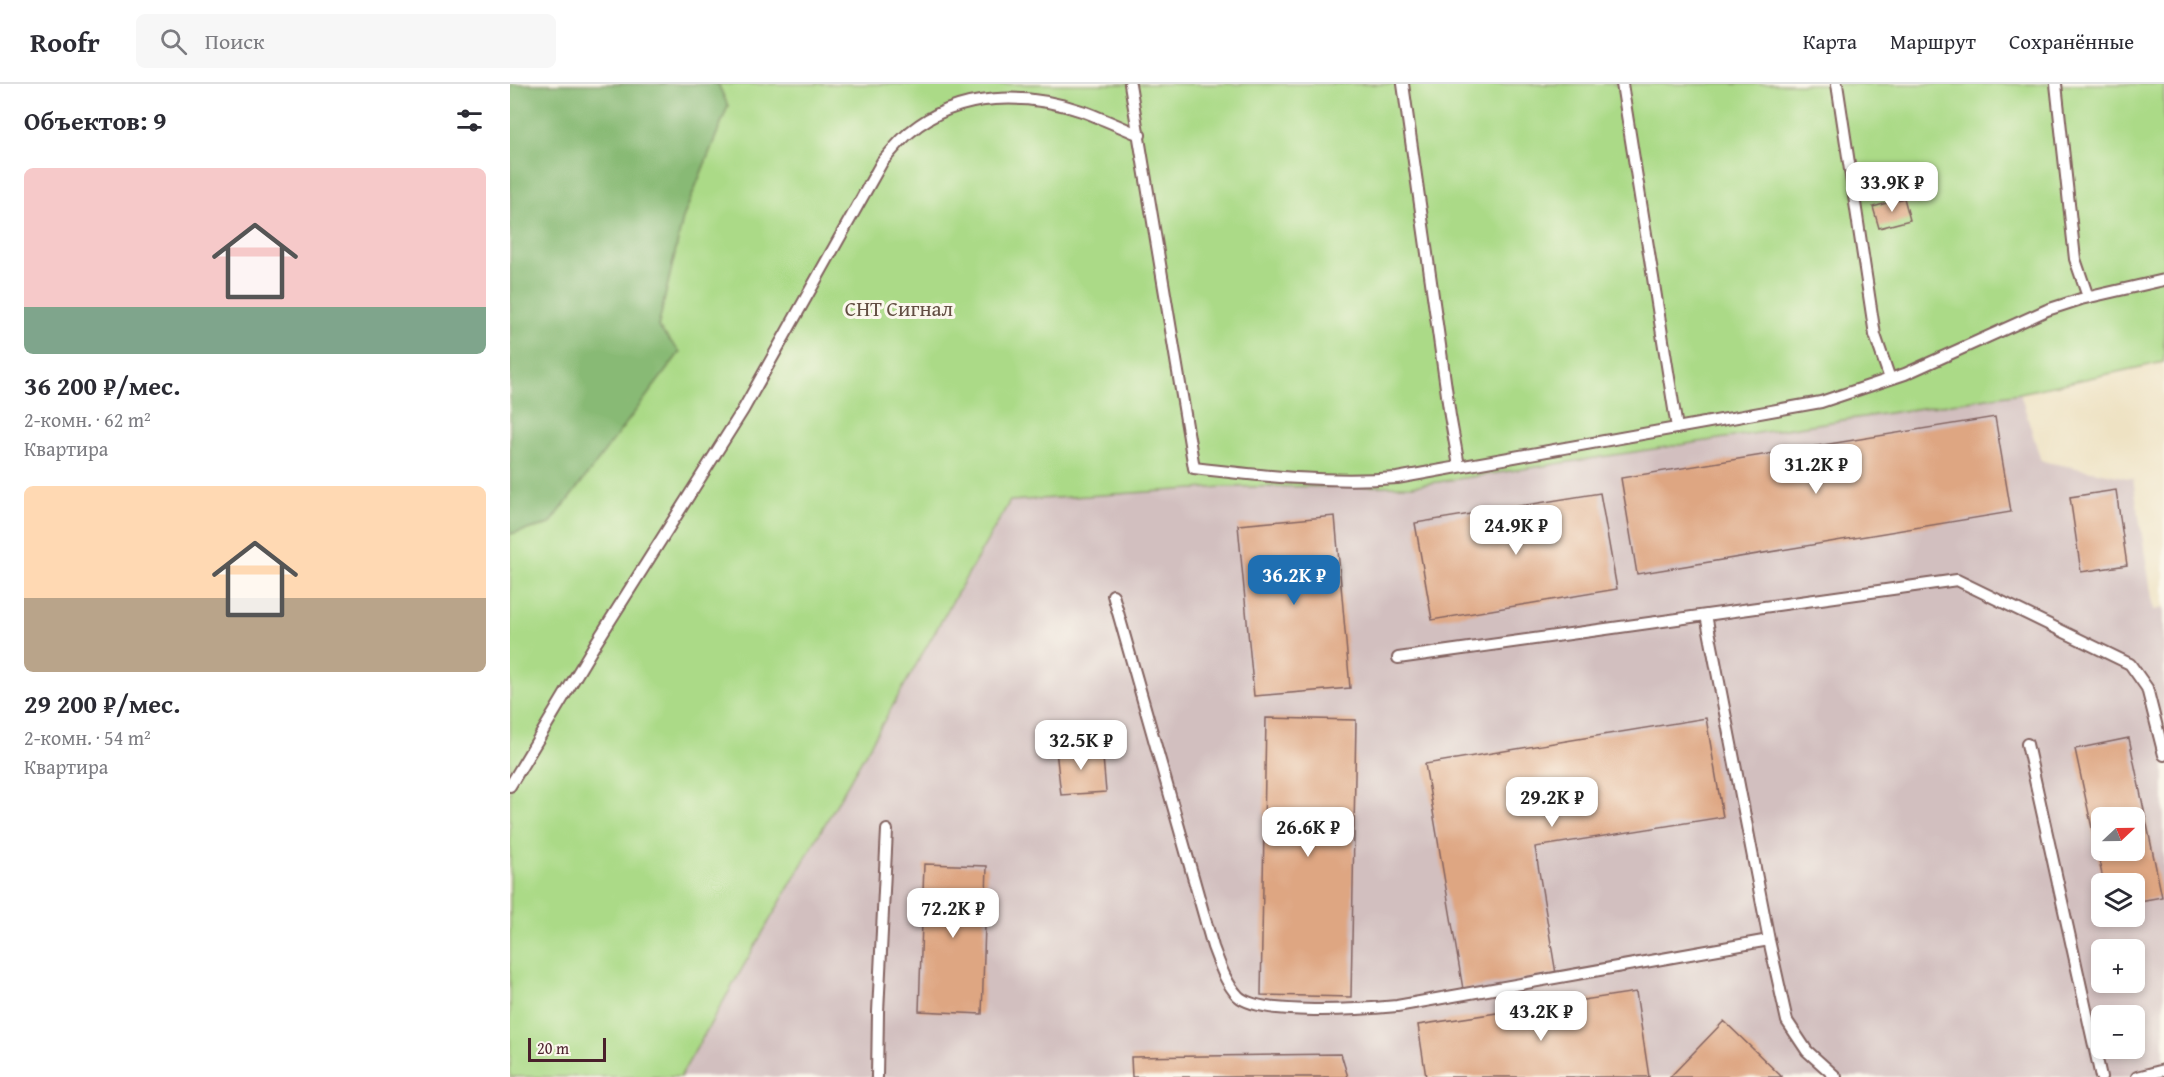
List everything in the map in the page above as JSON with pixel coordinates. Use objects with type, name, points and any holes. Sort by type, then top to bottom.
[{"type":"lane","points":[[1131,84],[1194,468],[1298,478],[1361,480],[1397,478],[1821,402],[1890,379],[2047,310],[2088,297],[2164,280]]},
{"type":"lane","points":[[1404,84],[1459,466]]},
{"type":"lane","points":[[1622,84],[1677,428]]},
{"type":"lane","points":[[1837,84],[1875,335],[1890,379]]},
{"type":"lane","points":[[2056,84],[2074,259],[2088,297]]},
{"type":"lane","points":[[510,786],[606,626],[743,410],[882,162],[909,132],[927,119],[947,109],[992,98],[1046,103],[1083,112],[1140,135]]},
{"type":"lane","points":[[1398,658],[1957,580],[2130,664],[2147,688],[2164,755]]},
{"type":"lane","points":[[1113,596],[1214,947],[1225,979],[1240,998],[1263,1007],[1348,1010],[1397,1006],[1769,940]]},
{"type":"lane","points":[[1706,615],[1769,940],[1787,1021],[1808,1051],[1836,1077]]},
{"type":"lane","points":[[2027,744],[2101,1077]]},
{"type":"lane","points":[[877,1077],[886,830]]},
{"type":"lane","points":[[2137,1077],[2164,1070]]},
{"type":"shaded area","points":[[2020,393],[2041,461],[2133,479],[2154,610],[2164,608],[2164,1077],[680,1077],[1010,501],[1225,487],[1412,486]]},
{"type":"green space","points":[[510,84],[718,84],[728,106],[683,218],[658,327],[680,352],[550,524],[510,534]]},
{"type":"green space","name":"СНТ Сигнал","points":[[718,84],[2164,84],[2164,362],[2020,393],[1412,486],[1225,487],[1010,501],[680,1077],[510,1077],[510,534],[550,524],[658,327],[683,218],[728,106]]},
{"type":"building","points":[[1904,198],[1910,220],[1879,228],[1873,207]]},
{"type":"building","points":[[1995,417],[2011,512],[1637,574],[1621,478]]},
{"type":"building","points":[[2116,490],[2127,565],[2081,572],[2070,497]]},
{"type":"building","points":[[1600,493],[1617,589],[1432,620],[1415,523]]},
{"type":"building","points":[[1335,516],[1350,688],[1254,696],[1238,525]]},
{"type":"building","points":[[1266,718],[1356,720],[1351,997],[1261,995]]},
{"type":"building","points":[[1706,718],[1723,817],[1535,847],[1556,974],[1463,989],[1425,764]]},
{"type":"building","points":[[2129,738],[2143,807],[2091,807],[2091,823],[2075,749]]},
{"type":"building","points":[[1102,746],[1106,792],[1061,795],[1056,750]]},
{"type":"building","points":[[2145,815],[2162,897],[2145,900],[2145,873],[2102,873],[2099,861],[2145,861]]},
{"type":"building","points":[[924,864],[987,866],[982,1014],[919,1011]]},
{"type":"building","points":[[1636,992],[1649,1077],[1426,1077],[1418,1025]]},
{"type":"building","points":[[1724,1021],[1782,1077],[1670,1077]]},
{"type":"building","points":[[1341,1054],[1348,1077],[1132,1077],[1131,1057]]}]
